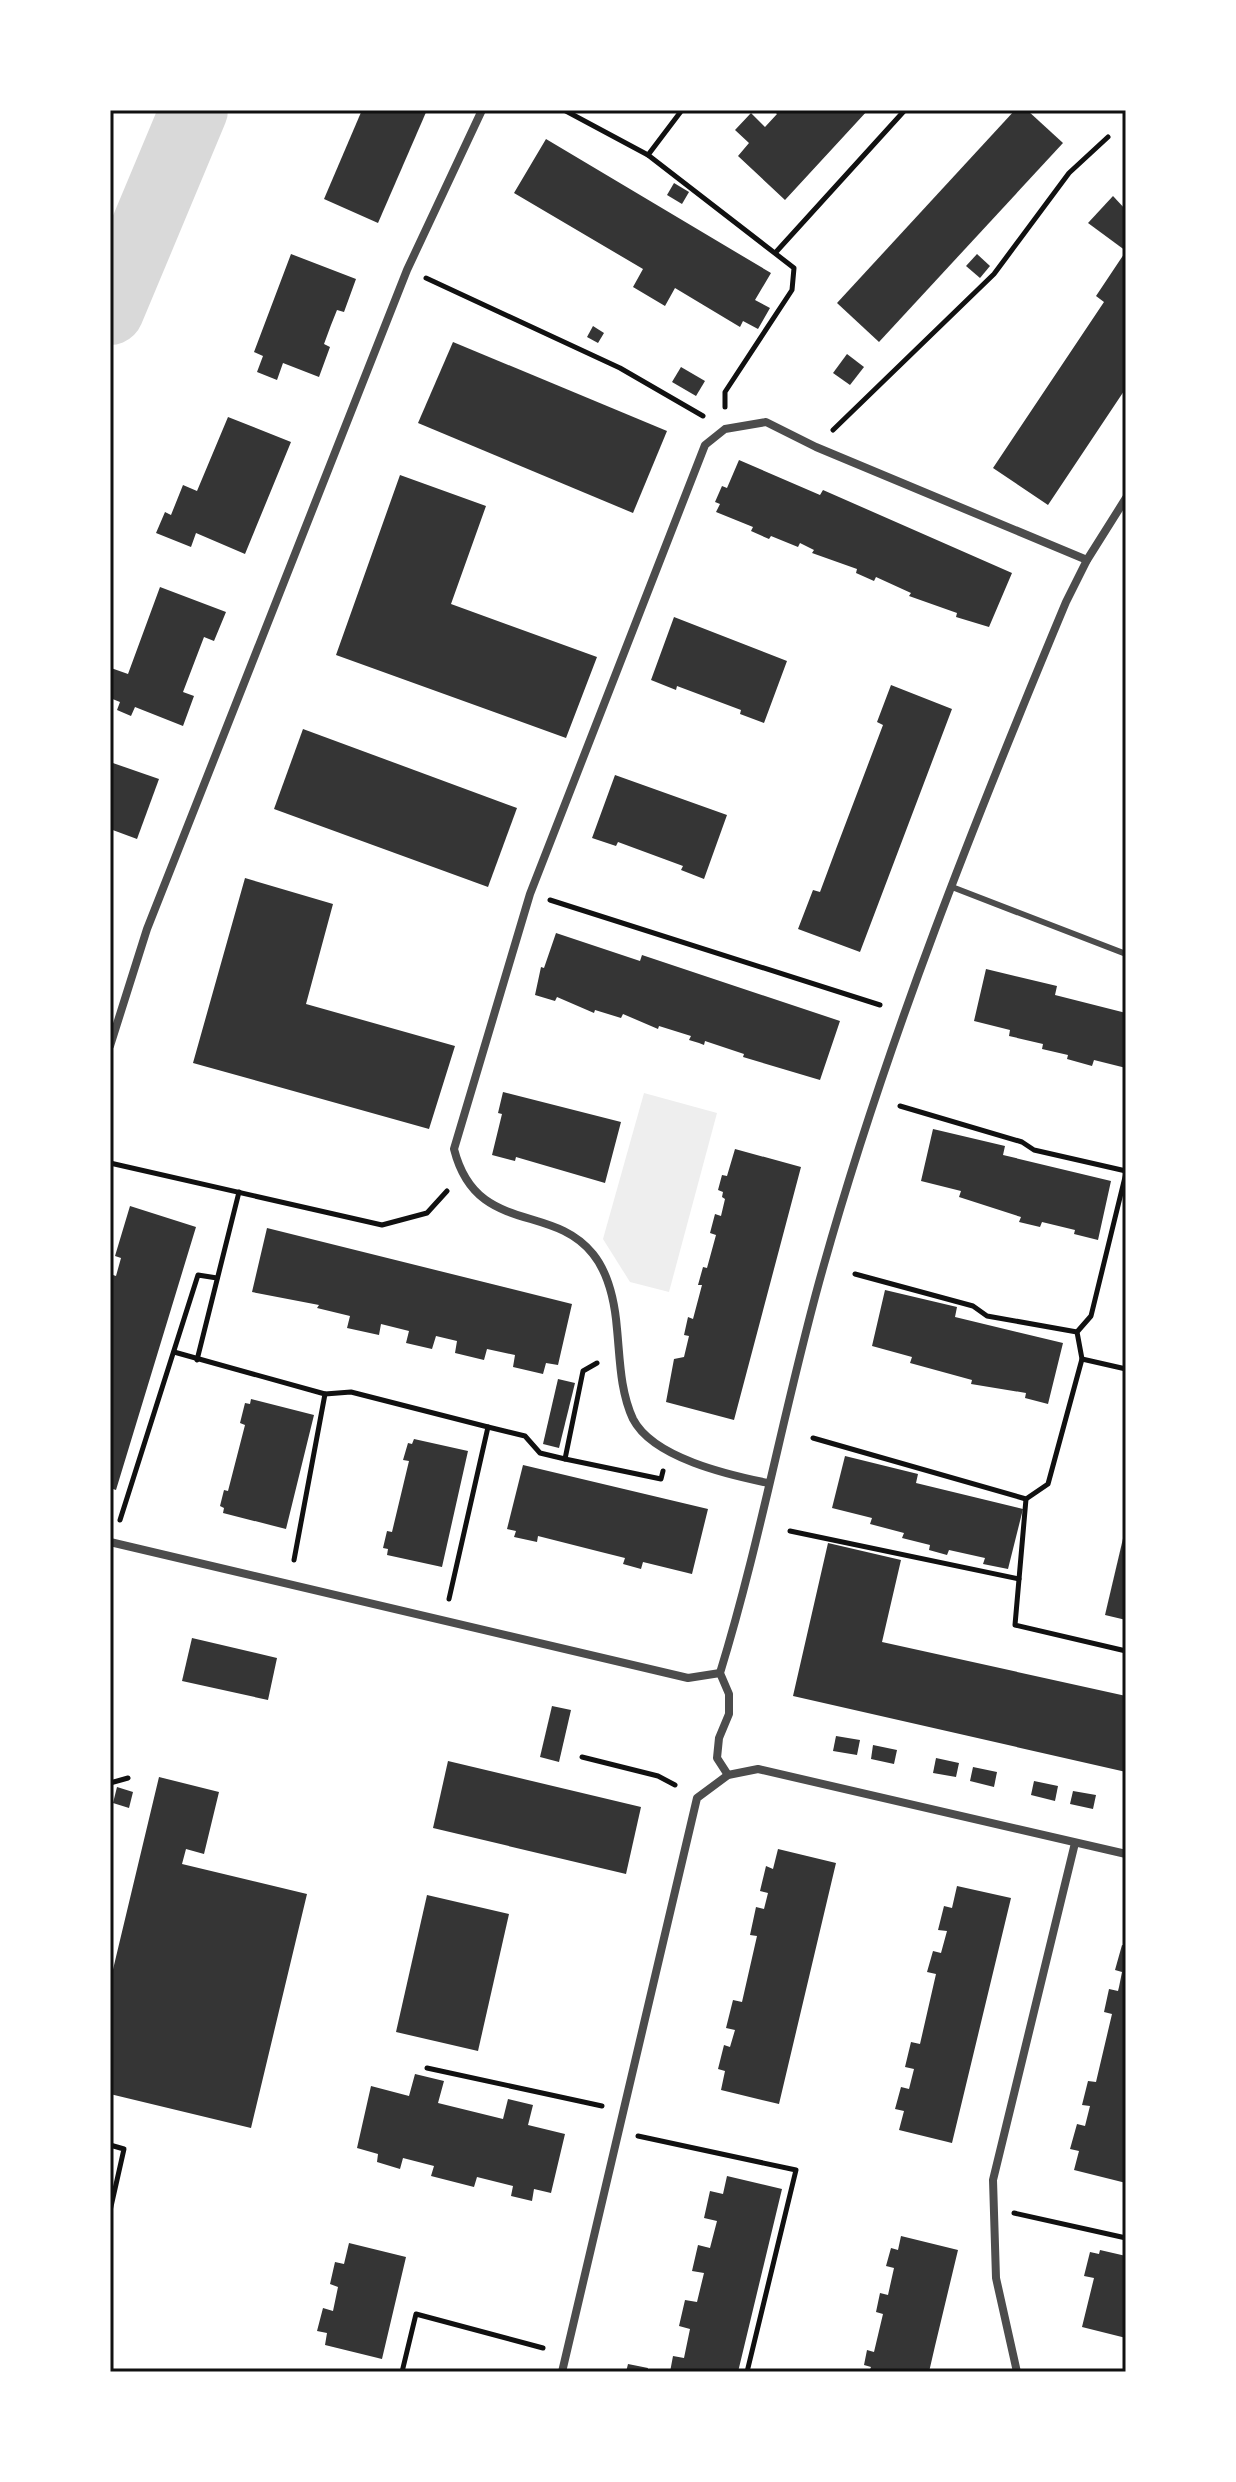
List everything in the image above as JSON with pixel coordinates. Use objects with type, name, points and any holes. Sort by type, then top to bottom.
[{"type":"street","points":[[110,1046],[147,929],[407,270],[482,110]]},
{"type":"street","points":[[768,1483],[669,1454],[634,1421],[622,1381],[615,1300],[593,1253],[566,1234],[487,1202],[461,1176],[454,1149],[530,894],[705,445],[725,429],[766,422],[816,447],[1087,560]]},
{"type":"street","points":[[728,1775],[717,1758],[719,1738],[729,1714],[729,1694],[720,1673],[823,1268],[880,1082],[1034,679],[1087,560],[1126,498]]},
{"type":"street","points":[[110,1542],[688,1678],[720,1673]]},
{"type":"street","points":[[562,2372],[697,1798],[728,1775],[758,1769],[1126,1854]]},
{"type":"street","points":[[1017,2372],[996,2278],[993,2180],[1075,1843]]},
{"type":"lane","points":[[952,887],[1126,954]]},
{"type":"path","points":[[564,110],[648,155],[794,268],[792,290],[725,392],[725,429]]},
{"type":"path","points":[[648,155],[682,110]]},
{"type":"path","points":[[776,252],[905,110]]},
{"type":"path","points":[[816,447],[994,274],[1069,173],[1108,137]]},
{"type":"path","points":[[407,270],[620,368],[725,429]]},
{"type":"path","points":[[530,894],[880,1005]]},
{"type":"path","points":[[900,1106],[1022,1142],[1034,1150],[1126,1172],[1091,1316],[1077,1332]]},
{"type":"path","points":[[110,1163],[382,1225],[427,1213],[461,1176]]},
{"type":"path","points":[[197,1360],[239,1192]]},
{"type":"path","points":[[855,1274],[973,1306],[987,1316],[1077,1332]]},
{"type":"path","points":[[120,1520],[198,1275],[217,1278]]},
{"type":"path","points":[[1026,1499],[1048,1484],[1082,1359],[1077,1332]]},
{"type":"path","points":[[174,1352],[325,1394],[351,1392],[525,1436],[540,1453],[661,1479],[669,1454]]},
{"type":"path","points":[[565,1459],[583,1371],[619,1352]]},
{"type":"path","points":[[1082,1359],[1126,1369]]},
{"type":"path","points":[[294,1560],[325,1394]]},
{"type":"path","points":[[449,1601],[488,1427]]},
{"type":"path","points":[[813,1438],[1026,1499]]},
{"type":"path","points":[[1026,1499],[1015,1625],[1126,1651]]},
{"type":"path","points":[[790,1531],[1019,1579]]},
{"type":"path","points":[[582,1757],[658,1776],[675,1785]]},
{"type":"path","points":[[110,1783],[128,1778]]},
{"type":"path","points":[[427,2068],[603,2107],[619,2131],[796,2170],[747,2372]]},
{"type":"path","points":[[110,2145],[124,2149],[110,2211]]},
{"type":"path","points":[[994,2209],[1126,2238]]},
{"type":"path","points":[[402,2372],[416,2314],[543,2348]]},
{"type":"shaded area","points":[[644,1093],[717,1113],[669,1292],[630,1282],[603,1239]]},
{"type":"building","points":[[362,110],[427,110],[378,223],[324,199]]},
{"type":"building","points":[[773,110],[868,110],[785,200],[738,156],[749,143],[735,130],[751,113],[765,127],[777,114]]},
{"type":"building","points":[[1015,110],[1027,110],[1063,143],[879,342],[837,303]]},
{"type":"building","points":[[546,139],[771,273],[755,300],[770,308],[758,329],[743,321],[740,327],[675,288],[665,306],[633,287],[643,269],[514,193]]},
{"type":"building","points":[[674,183],[689,192],[682,204],[667,195]]},
{"type":"building","points":[[1113,196],[1126,210],[1126,251],[1088,223]]},
{"type":"building","points":[[1126,251],[1126,388],[1048,505],[993,468],[1104,302],[1096,296]]},
{"type":"building","points":[[291,254],[356,279],[344,312],[337,310],[331,325],[324,344],[330,347],[319,377],[283,363],[277,380],[257,372],[263,356],[254,352]]},
{"type":"building","points":[[977,254],[990,266],[980,278],[966,266]]},
{"type":"building","points":[[593,326],[604,333],[598,343],[587,337]]},
{"type":"building","points":[[453,342],[667,431],[633,513],[418,423]]},
{"type":"building","points":[[847,354],[864,367],[850,385],[833,373]]},
{"type":"building","points":[[681,367],[705,381],[696,396],[672,382]]},
{"type":"building","points":[[228,417],[291,442],[245,554],[196,533],[191,547],[156,533],[165,512],[171,515],[183,485],[197,491]]},
{"type":"building","points":[[739,460],[820,495],[823,490],[1012,573],[989,627],[956,617],[957,613],[909,596],[911,593],[876,577],[874,581],[856,573],[857,569],[812,553],[814,550],[800,543],[798,547],[771,536],[769,539],[751,531],[753,527],[716,512],[720,504],[715,502],[722,486],[727,488]]},
{"type":"building","points":[[400,475],[486,506],[451,604],[597,657],[566,738],[336,655]]},
{"type":"building","points":[[160,587],[226,612],[214,641],[204,637],[183,692],[194,696],[183,726],[135,707],[131,716],[117,710],[120,702],[110,698],[111,668],[128,674]]},
{"type":"building","points":[[674,617],[787,661],[764,723],[740,714],[741,710],[677,686],[676,690],[651,680]]},
{"type":"building","points":[[891,685],[952,709],[860,952],[798,929],[813,890],[820,892],[883,725],[877,722]]},
{"type":"building","points":[[303,729],[517,808],[488,887],[274,809]]},
{"type":"building","points":[[110,762],[159,779],[137,839],[110,829]]},
{"type":"building","points":[[615,775],[727,815],[704,879],[681,870],[683,866],[618,842],[616,846],[592,838]]},
{"type":"building","points":[[245,878],[333,904],[306,1004],[455,1046],[429,1129],[193,1063]]},
{"type":"building","points":[[556,933],[640,961],[642,955],[840,1021],[820,1080],[743,1057],[744,1054],[705,1041],[704,1045],[689,1040],[691,1036],[659,1026],[658,1029],[623,1014],[621,1018],[595,1010],[594,1013],[557,997],[555,1001],[535,995],[541,967],[544,968]]},
{"type":"building","points":[[986,969],[1057,986],[1055,995],[1126,1013],[1126,1068],[1094,1060],[1092,1066],[1067,1059],[1068,1055],[1042,1049],[1043,1044],[1009,1036],[1010,1030],[974,1021]]},
{"type":"building","points":[[503,1092],[621,1122],[605,1183],[516,1157],[515,1161],[492,1155],[502,1114],[498,1113]]},
{"type":"building","points":[[933,1129],[1005,1146],[1003,1155],[1111,1181],[1098,1240],[1074,1234],[1075,1230],[1042,1222],[1040,1227],[1019,1222],[1021,1217],[959,1197],[961,1191],[921,1181]]},
{"type":"building","points":[[735,1149],[801,1167],[734,1420],[666,1402],[674,1359],[684,1357],[689,1336],[684,1335],[688,1317],[693,1319],[702,1285],[698,1285],[703,1267],[707,1268],[716,1235],[710,1233],[715,1214],[721,1216],[725,1199],[723,1192],[718,1190],[722,1175],[727,1176]]},
{"type":"building","points":[[130,1206],[196,1227],[116,1490],[110,1488],[110,1274],[116,1276],[121,1258],[115,1256]]},
{"type":"building","points":[[267,1228],[572,1304],[558,1365],[546,1363],[543,1374],[513,1367],[515,1355],[487,1349],[484,1360],[455,1353],[457,1341],[436,1336],[432,1349],[406,1343],[409,1331],[381,1324],[379,1335],[347,1328],[350,1316],[317,1308],[319,1305],[252,1292]]},
{"type":"building","points":[[885,1290],[957,1307],[955,1317],[1063,1343],[1048,1404],[1025,1398],[1026,1393],[971,1384],[972,1380],[910,1363],[912,1357],[872,1346]]},
{"type":"building","points":[[558,1379],[575,1383],[559,1448],[543,1444]]},
{"type":"building","points":[[251,1399],[314,1415],[286,1529],[223,1513],[224,1508],[220,1506],[224,1490],[228,1491],[245,1425],[240,1423],[245,1403],[250,1404]]},
{"type":"building","points":[[414,1439],[468,1451],[442,1567],[387,1555],[388,1549],[383,1548],[387,1531],[392,1532],[409,1461],[403,1460],[408,1443],[412,1444]]},
{"type":"building","points":[[845,1456],[918,1474],[916,1483],[1023,1509],[1008,1569],[983,1564],[985,1558],[949,1550],[947,1555],[929,1550],[930,1545],[902,1538],[904,1533],[870,1524],[872,1518],[832,1508]]},
{"type":"building","points":[[523,1465],[708,1509],[692,1574],[643,1562],[641,1569],[623,1564],[625,1558],[538,1536],[537,1542],[514,1537],[516,1531],[507,1529]]},
{"type":"building","points":[[1126,1530],[1126,1620],[1105,1615]]},
{"type":"building","points":[[828,1543],[901,1560],[882,1642],[1126,1696],[1126,1772],[793,1696]]},
{"type":"building","points":[[192,1638],[277,1658],[268,1700],[182,1681]]},
{"type":"building","points":[[552,1706],[571,1710],[559,1762],[540,1757]]},
{"type":"building","points":[[836,1736],[860,1740],[857,1755],[833,1751]]},
{"type":"building","points":[[873,1745],[897,1750],[894,1764],[871,1759]]},
{"type":"building","points":[[936,1758],[959,1763],[956,1777],[933,1773]]},
{"type":"building","points":[[448,1761],[641,1807],[626,1874],[433,1828]]},
{"type":"building","points":[[973,1767],[997,1772],[994,1787],[970,1781]]},
{"type":"building","points":[[159,1777],[219,1792],[204,1854],[186,1849],[182,1864],[307,1894],[251,2128],[110,2094],[110,1982]]},
{"type":"building","points":[[1034,1781],[1058,1786],[1055,1801],[1031,1795]]},
{"type":"building","points":[[117,1787],[133,1792],[129,1808],[113,1803]]},
{"type":"building","points":[[1073,1791],[1096,1795],[1093,1809],[1070,1804]]},
{"type":"building","points":[[778,1849],[836,1863],[779,2104],[721,2090],[725,2071],[718,2069],[724,2045],[730,2047],[735,2030],[726,2028],[733,2000],[742,2002],[757,1936],[750,1935],[756,1907],[764,1909],[768,1893],[760,1891],[766,1866],[773,1869]]},
{"type":"building","points":[[957,1886],[1011,1898],[952,2143],[899,2130],[904,2111],[895,2109],[901,2087],[909,2089],[914,2069],[905,2067],[911,2042],[920,2044],[936,1974],[927,1972],[933,1951],[941,1953],[947,1931],[938,1930],[944,1906],[952,1908]]},
{"type":"building","points":[[427,1895],[509,1914],[478,2051],[396,2032]]},
{"type":"building","points":[[1122,1945],[1126,1946],[1126,2183],[1074,2170],[1079,2151],[1070,2149],[1077,2124],[1085,2126],[1090,2106],[1082,2105],[1088,2081],[1096,2082],[1112,2014],[1104,2012],[1109,1989],[1118,1991],[1122,1972],[1115,1970]]},
{"type":"building","points":[[415,2074],[444,2081],[438,2103],[503,2119],[508,2099],[533,2105],[528,2125],[565,2134],[551,2193],[534,2189],[532,2201],[511,2196],[513,2186],[477,2177],[474,2187],[431,2176],[434,2166],[403,2158],[400,2169],[377,2162],[378,2154],[357,2148],[371,2086],[409,2096]]},
{"type":"building","points":[[727,2176],[782,2189],[738,2372],[670,2372],[673,2356],[684,2358],[690,2329],[679,2326],[685,2300],[697,2302],[704,2273],[692,2271],[698,2245],[710,2248],[717,2221],[704,2218],[710,2191],[723,2194]]},
{"type":"building","points":[[901,2236],[958,2250],[929,2372],[869,2372],[871,2367],[864,2365],[867,2350],[874,2352],[883,2314],[876,2312],[880,2293],[888,2295],[894,2268],[886,2266],[891,2248],[898,2250]]},
{"type":"building","points":[[349,2243],[406,2257],[382,2359],[325,2345],[327,2333],[317,2331],[323,2308],[333,2311],[338,2287],[330,2284],[335,2262],[344,2264]]},
{"type":"building","points":[[1100,2250],[1126,2256],[1126,2338],[1082,2327],[1094,2278],[1084,2276],[1090,2252],[1099,2254]]},
{"type":"building","points":[[628,2364],[648,2368],[647,2372],[626,2372]]},
{"type":"waterway","points":[[110,311],[194,110]]}]
